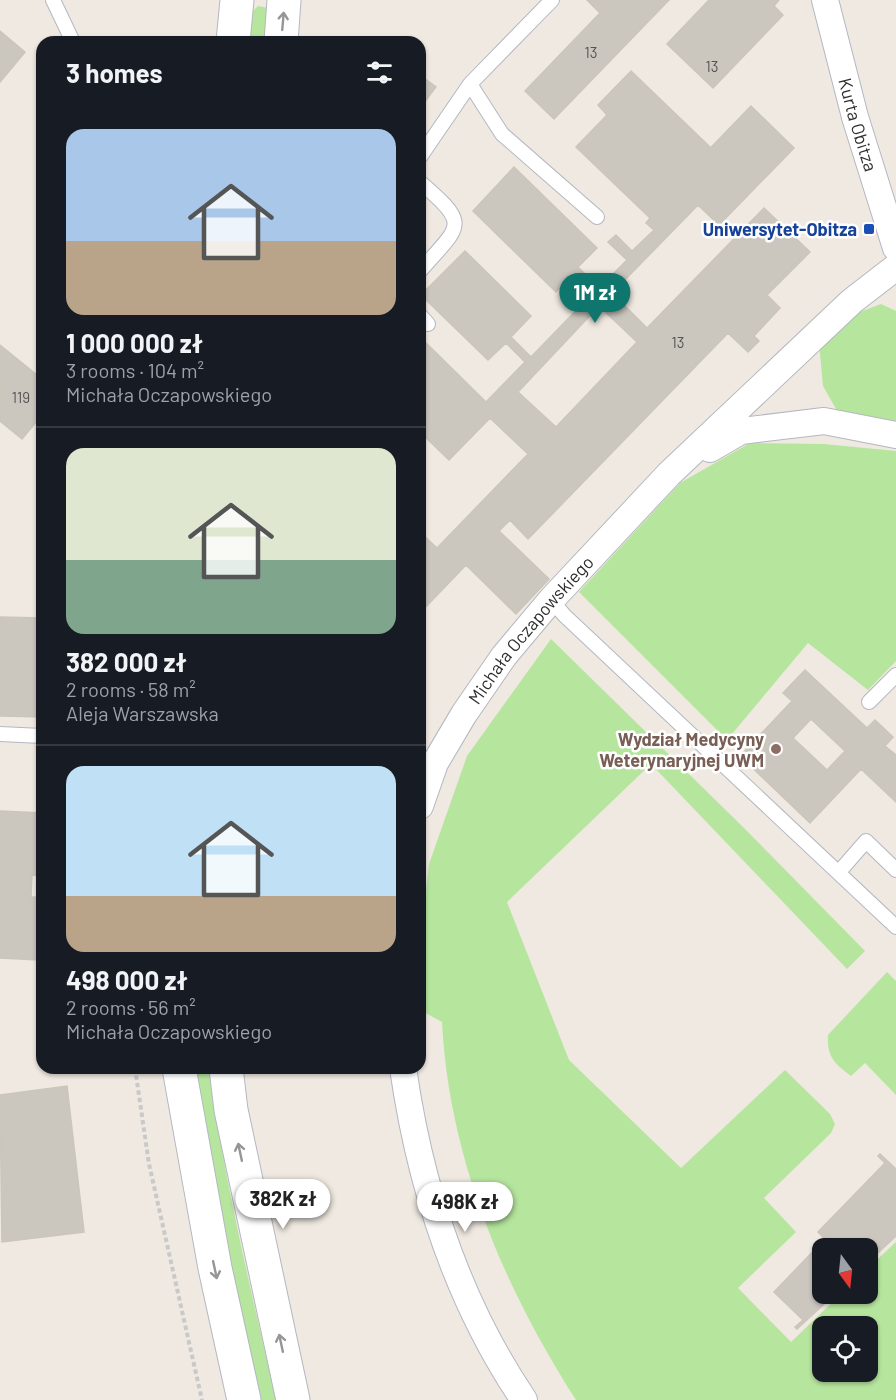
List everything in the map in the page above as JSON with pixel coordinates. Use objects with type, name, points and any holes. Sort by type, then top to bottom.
[{"type":"main road","points":[[234,36],[237,0]]},
{"type":"main road","points":[[282,36],[285,0]]},
{"type":"main road","points":[[179,1074],[212,1257],[244,1400]]},
{"type":"main road","points":[[227,1074],[231,1110],[293,1400]]},
{"type":"street","name":"Kurta Obitza","points":[[825,0],[855,117],[896,248]]},
{"type":"street","name":"Michała Oczapowskiego","points":[[426,789],[435,763],[464,714],[504,656],[551,600],[669,474],[852,301],[896,267]]},
{"type":"street","name":"Michała Oczapowskiego","points":[[669,474],[741,431],[824,421],[896,435]]},
{"type":"street","points":[[404,1074],[419,1163],[455,1271],[479,1324],[524,1400]]},
{"type":"lane","points":[[53,0],[70,36]]},
{"type":"lane","points":[[426,148],[470,84],[552,0]]},
{"type":"lane","points":[[470,84],[502,134],[597,217]]},
{"type":"lane","points":[[426,187],[450,208],[455,219],[454,232],[426,264]]},
{"type":"lane","points":[[551,600],[565,616],[896,927]]},
{"type":"lane","points":[[869,702],[896,675]]},
{"type":"lane","points":[[0,734],[36,736]]},
{"type":"lane","points":[[839,872],[866,841],[896,870]]},
{"type":"path","points":[[136,1074],[149,1164],[202,1400]]},
{"type":"green space","points":[[258,6],[268,8],[266,36],[251,36],[253,11]]},
{"type":"green space","points":[[881,304],[896,311],[896,422],[840,416],[823,386],[819,343],[849,316]]},
{"type":"green space","points":[[750,443],[824,444],[896,451],[896,661],[868,690],[808,643],[727,740],[579,592],[680,483]]},
{"type":"green space","points":[[551,639],[742,826],[865,951],[847,969],[651,764],[507,902],[569,1060],[681,1168],[785,1070],[830,1114],[835,1124],[831,1133],[764,1198],[796,1232],[738,1288],[791,1342],[812,1322],[812,1382],[878,1382],[878,1316],[818,1316],[831,1304],[878,1304],[878,1259],[896,1242],[896,1400],[576,1400],[525,1312],[503,1266],[468,1171],[447,1073],[442,1022],[426,1013],[426,891],[429,864],[467,756]]},
{"type":"green space","points":[[887,972],[896,981],[896,1095],[865,1063],[851,1076],[833,1059],[828,1043],[828,1035]]},
{"type":"green space","points":[[195,1074],[210,1074],[230,1193],[276,1400],[260,1400],[223,1238]]},
{"type":"building","points":[[587,0],[669,0],[554,119],[525,91],[600,13]]},
{"type":"building","points":[[709,0],[779,0],[774,6],[783,15],[713,88],[667,44]]},
{"type":"building","points":[[0,31],[25,52],[0,82]]},
{"type":"building","points":[[631,71],[710,147],[693,166],[751,106],[794,148],[719,225],[698,205],[612,293],[647,328],[764,208],[810,252],[767,295],[780,308],[754,336],[759,341],[748,352],[728,333],[528,539],[510,520],[499,531],[549,579],[516,614],[466,565],[426,607],[426,538],[437,548],[528,454],[490,418],[449,460],[426,438],[426,343],[486,402],[525,362],[506,343],[488,360],[426,300],[426,290],[465,251],[531,316],[511,337],[531,357],[593,293],[573,274],[556,292],[473,211],[514,167],[597,248],[578,267],[599,288],[627,260],[608,242],[616,235],[632,251],[654,230],[646,223],[650,218],[576,147],[607,115],[598,105]],"holes":[[[599,306],[637,342],[556,427],[518,392]]]},
{"type":"building","points":[[426,80],[436,87],[426,100]]},
{"type":"building","points":[[0,345],[36,374],[36,422],[22,439],[0,421]]},
{"type":"building","points":[[0,617],[36,618],[36,717],[0,716]]},
{"type":"building","name":"Wydział Medycyny Weterynaryjnej UWM","points":[[805,670],[867,728],[875,720],[893,737],[885,746],[896,755],[896,802],[861,769],[810,823],[740,756],[792,701],[783,693]],"holes":[[[811,719],[845,751],[827,770],[793,738]]]},
{"type":"building","points":[[0,811],[36,813],[36,875],[32,875],[31,897],[36,897],[36,960],[0,958]]},
{"type":"building","points":[[67,1086],[84,1232],[2,1242],[0,1095]]},
{"type":"building","points":[[880,1154],[896,1169],[896,1236],[878,1253],[878,1238],[824,1238],[818,1232],[885,1163],[878,1156]]},
{"type":"building","points":[[812,1253],[812,1304],[824,1304],[797,1329],[795,1327],[803,1320],[774,1292]]},
{"type":"place","name":"Uniwersytet-Obitza","points":[[869,229]]},
{"type":"place","name":"Wydział Medycyny Weterynaryjnej UWM","points":[[776,749]]}]
